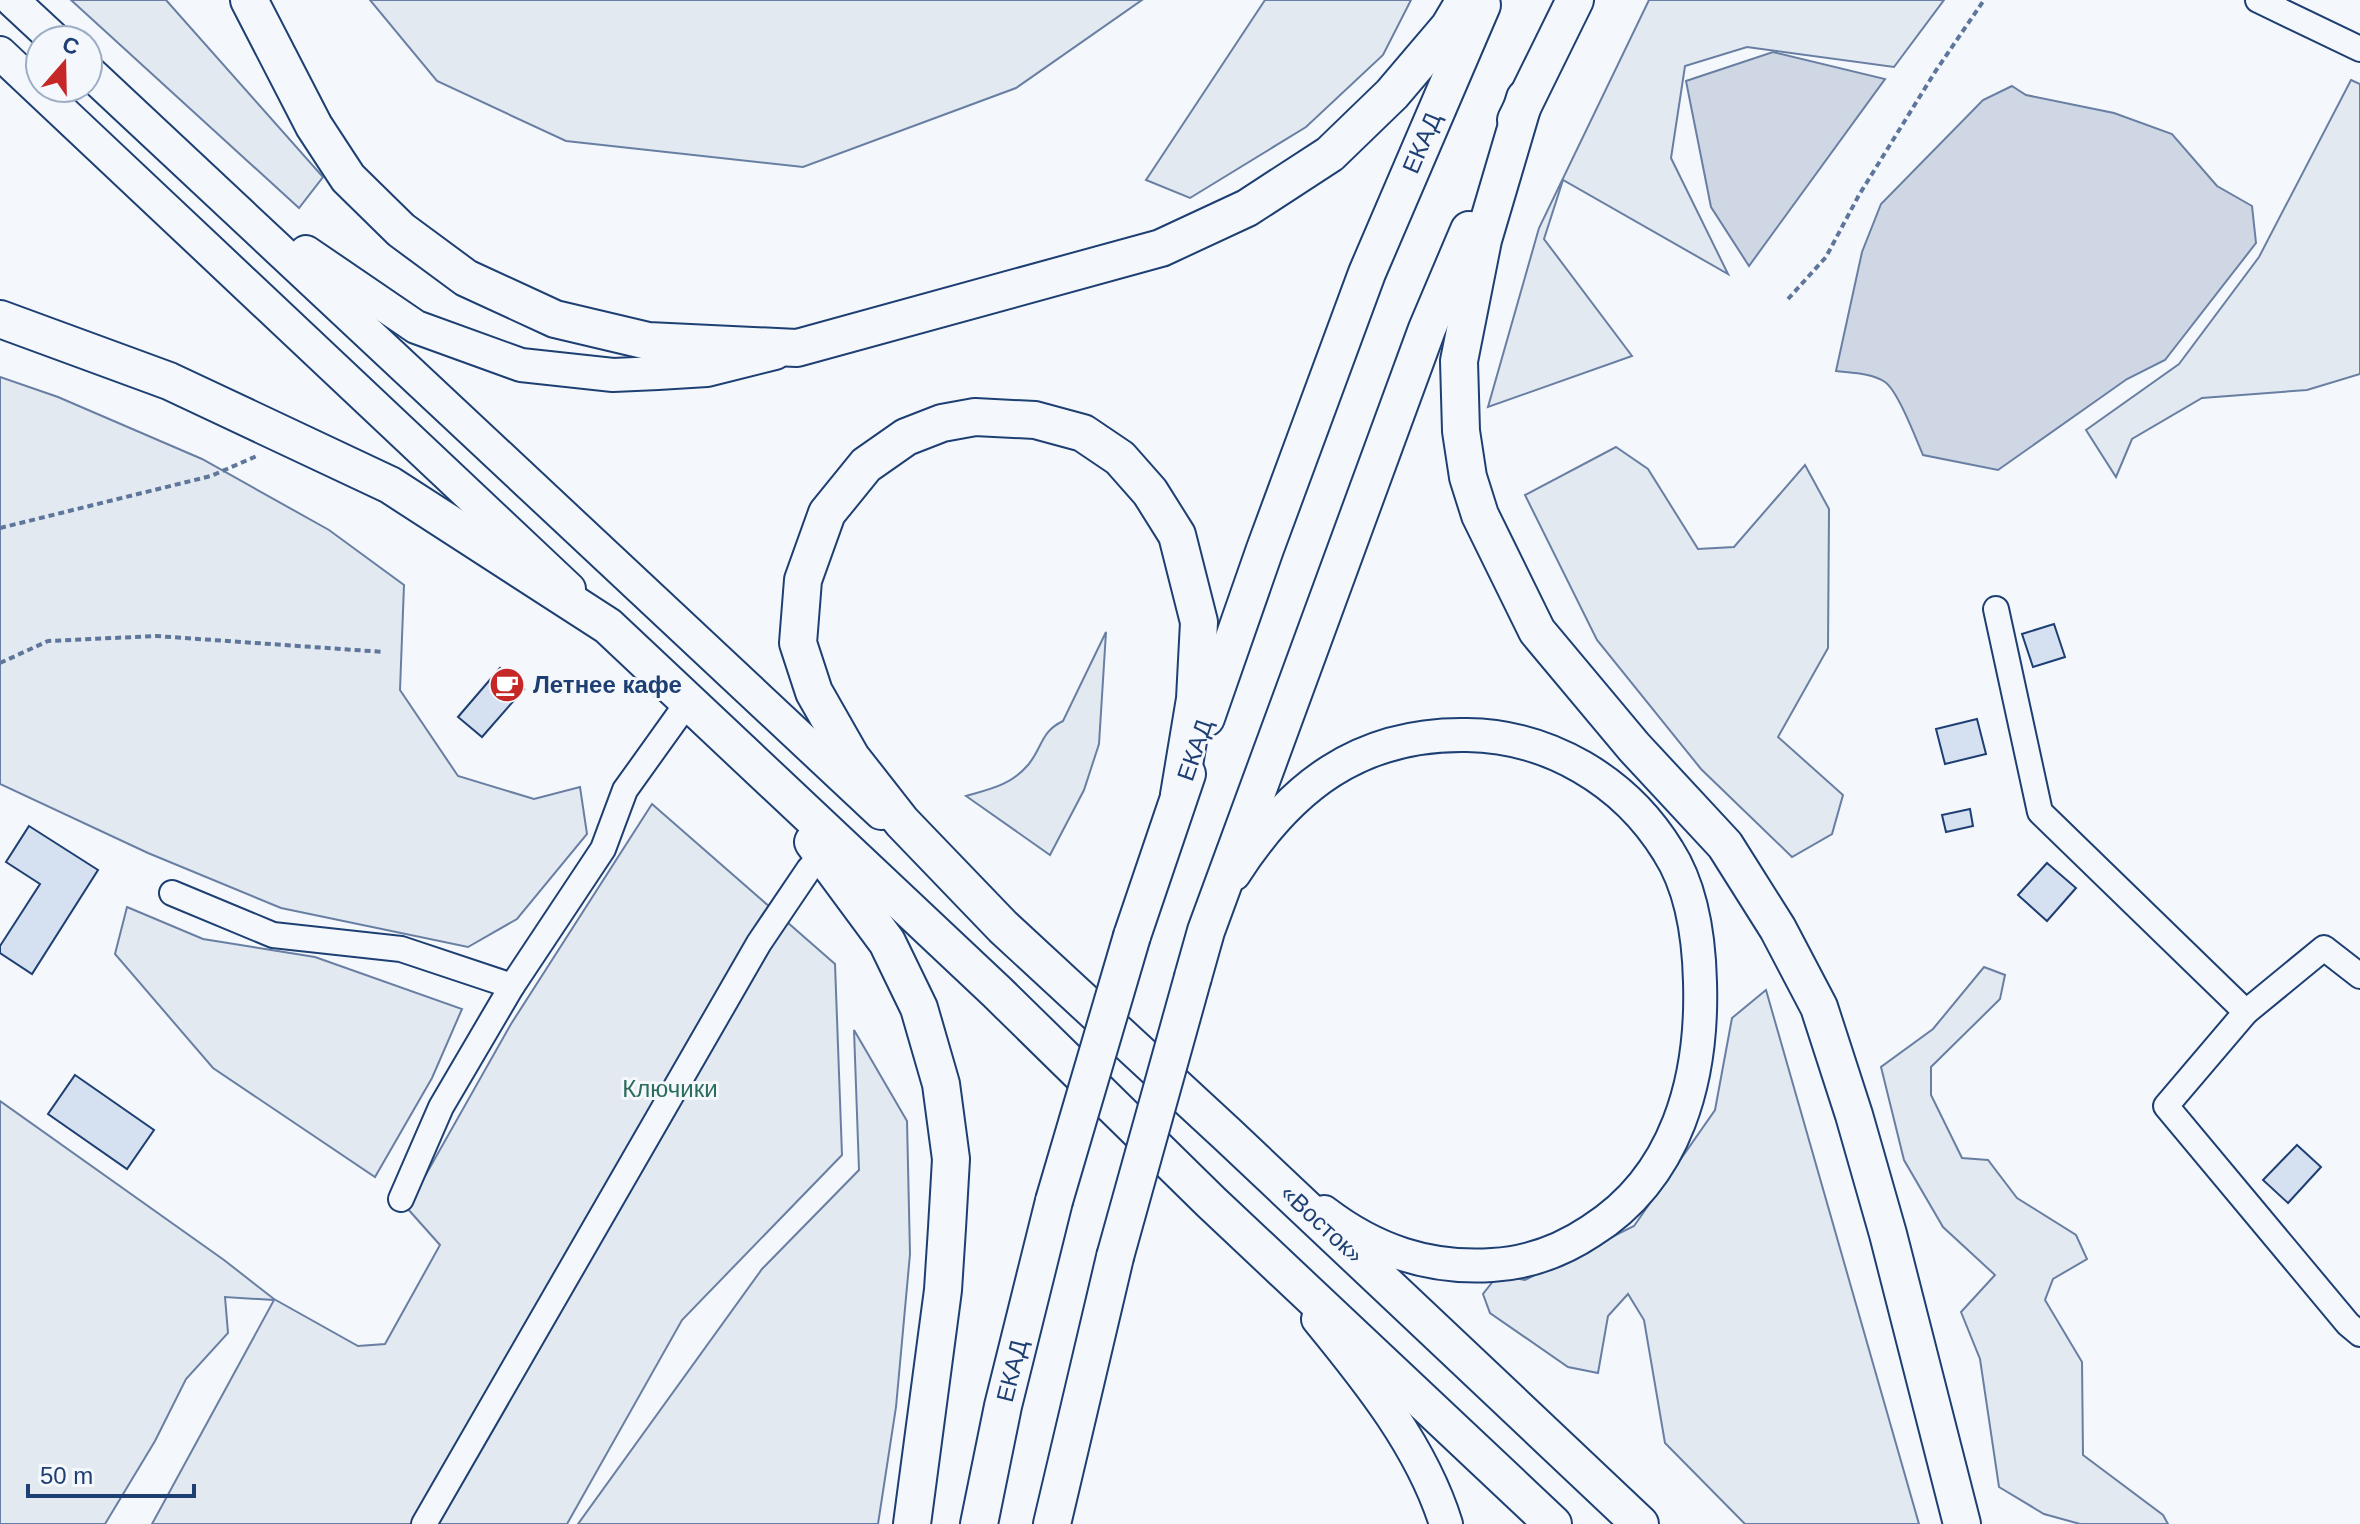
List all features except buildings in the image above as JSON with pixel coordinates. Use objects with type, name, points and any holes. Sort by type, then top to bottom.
[{"type":"highway","points":[[249,0],[314,126],[348,178],[401,230],[466,278],[555,319],[648,341],[797,348],[1161,248],[1247,208],[1330,154],[1392,94],[1449,27],[1465,0]]},
{"type":"highway","name":"ЕКАД","points":[[979,1524],[1003,1406],[1054,1201],[1132,936],[1265,549],[1367,273],[1485,0]]},
{"type":"highway","points":[[1056,1514],[1115,1257],[1206,931],[1427,329],[1525,98],[1575,0]]},
{"type":"highway","points":[[1525,98],[1483,240],[1459,361],[1461,431],[1468,477],[1480,515],[1537,631],[1634,747],[1725,845],[1778,929],[1819,1007],[1888,1234],[1962,1524]]},
{"type":"highway","points":[[0,319],[169,381],[390,485],[608,626],[760,769],[829,847],[997,992],[1211,1202],[1553,1524]]},
{"type":"highway","name":"«Восток»","points":[[1179,795],[1195,699],[1199,622],[1177,535],[1150,492],[1120,458],[1083,433],[1035,420],[975,417],[942,423],[906,437],[866,465],[827,513],[803,580],[798,643],[814,692],[851,757],[902,822],[1003,927],[1640,1524]]},
{"type":"highway","points":[[829,847],[887,942],[919,1008],[941,1084],[951,1159],[943,1290],[912,1524]]},
{"type":"main road","points":[[12,0],[38,24]]},
{"type":"main road","points":[[0,53],[608,626]]},
{"type":"main road","points":[[104,86],[1003,927]]},
{"type":"main road","points":[[226,198],[416,327],[521,365],[613,375],[707,370],[797,348]]},
{"type":"main road","points":[[1206,931],[1225,888],[1251,849],[1285,807],[1314,781],[1339,765],[1385,744],[1451,735],[1481,735],[1528,743],[1573,761],[1623,797],[1670,852],[1684,886],[1699,957],[1701,1010],[1696,1066],[1673,1141],[1628,1203],[1606,1222],[1550,1253],[1516,1263],[1449,1265],[1422,1262],[1386,1248],[1328,1216],[1228,1135]]},
{"type":"main road","points":[[1211,1202],[1298,1294],[1360,1372],[1405,1438],[1430,1482],[1446,1524]]},
{"type":"street","points":[[2258,0],[2360,49]]},
{"type":"street","points":[[1996,609],[2040,812],[2246,1012]]},
{"type":"street","points":[[401,1199],[441,1107],[512,986],[603,849],[625,790],[688,702]]},
{"type":"street","points":[[424,1524],[759,943],[809,869],[829,847]]},
{"type":"street","points":[[172,893],[273,935],[401,949],[512,986]]},
{"type":"street","points":[[2360,976],[2324,948],[2246,1012],[2166,1106],[2348,1324],[2360,1334]]},
{"type":"path","points":[[1788,299],[1826,257],[1859,195],[1984,0]]},
{"type":"path","points":[[0,528],[211,476],[295,438]]},
{"type":"path","points":[[0,663],[48,641],[156,636],[384,652]]},
{"type":"green space","points":[[71,0],[166,0],[323,177],[299,208],[104,30],[104,24],[97,24]]},
{"type":"green space","points":[[370,0],[1142,0],[1016,88],[803,167],[566,141],[437,81]]},
{"type":"green space","points":[[1265,0],[1411,0],[1383,55],[1306,127],[1190,198],[1146,180]]},
{"type":"green space","points":[[1649,0],[1944,0],[1894,67],[1747,47],[1685,66],[1671,158],[1728,274],[1563,180],[1544,239],[1632,356],[1488,407],[1539,228]]},
{"type":"green space","points":[[2351,80],[2360,84],[2360,374],[2307,390],[2202,398],[2132,439],[2116,477],[2086,430],[2179,364],[2259,257]]},
{"type":"green space","points":[[0,377],[58,397],[202,459],[329,530],[404,585],[400,690],[458,776],[534,799],[580,787],[587,834],[517,919],[468,947],[281,908],[148,853],[0,784]]},
{"type":"green space","points":[[1616,447],[1648,469],[1698,549],[1734,547],[1805,465],[1829,509],[1828,648],[1778,737],[1843,795],[1832,834],[1792,857],[1701,769],[1597,640],[1525,495]]},
{"type":"green space","points":[[1106,632],[1099,744],[1084,790],[1050,855],[966,796],[1007,782],[1028,765],[1046,735],[1063,721]]},
{"type":"green space","name":"Ключики","points":[[652,804],[835,964],[842,1155],[682,1320],[567,1524],[152,1524],[274,1300],[225,1297],[228,1333],[186,1379],[155,1441],[105,1524],[0,1524],[0,1101],[274,1299],[358,1346],[385,1344],[440,1245],[407,1208],[511,1024]]},
{"type":"green space","points":[[127,907],[203,939],[315,957],[462,1009],[432,1078],[375,1177],[213,1068],[115,954]]},
{"type":"green space","points":[[1984,967],[2005,975],[2000,999],[1931,1067],[1931,1095],[1962,1158],[1988,1160],[2017,1198],[2076,1235],[2087,1259],[2053,1279],[2045,1300],[2082,1362],[2083,1455],[2163,1515],[2168,1524],[2080,1524],[2044,1514],[1999,1487],[1980,1359],[1961,1312],[1995,1275],[1943,1227],[1904,1160],[1881,1067],[1933,1029]]},
{"type":"green space","points":[[1766,990],[1919,1524],[1745,1524],[1665,1443],[1644,1320],[1628,1294],[1608,1316],[1598,1373],[1568,1367],[1490,1313],[1483,1294],[1498,1275],[1525,1280],[1634,1226],[1715,1110],[1732,1018]]},
{"type":"green space","points":[[854,1030],[907,1121],[910,1254],[896,1407],[878,1524],[578,1524],[762,1269],[859,1170]]},
{"type":"shaded area","points":[[1773,52],[1885,79],[1749,266],[1711,207],[1686,81]]},
{"type":"shaded area","points":[[2012,86],[2026,95],[2114,113],[2172,134],[2217,186],[2252,206],[2256,243],[2165,360],[2127,379],[1998,470],[1923,455],[1901,405],[1885,382],[1868,375],[1836,371],[1862,252],[1881,204],[1983,100]]},
{"type":"place","name":"Летнее кафе","points":[[507,685]]}]
